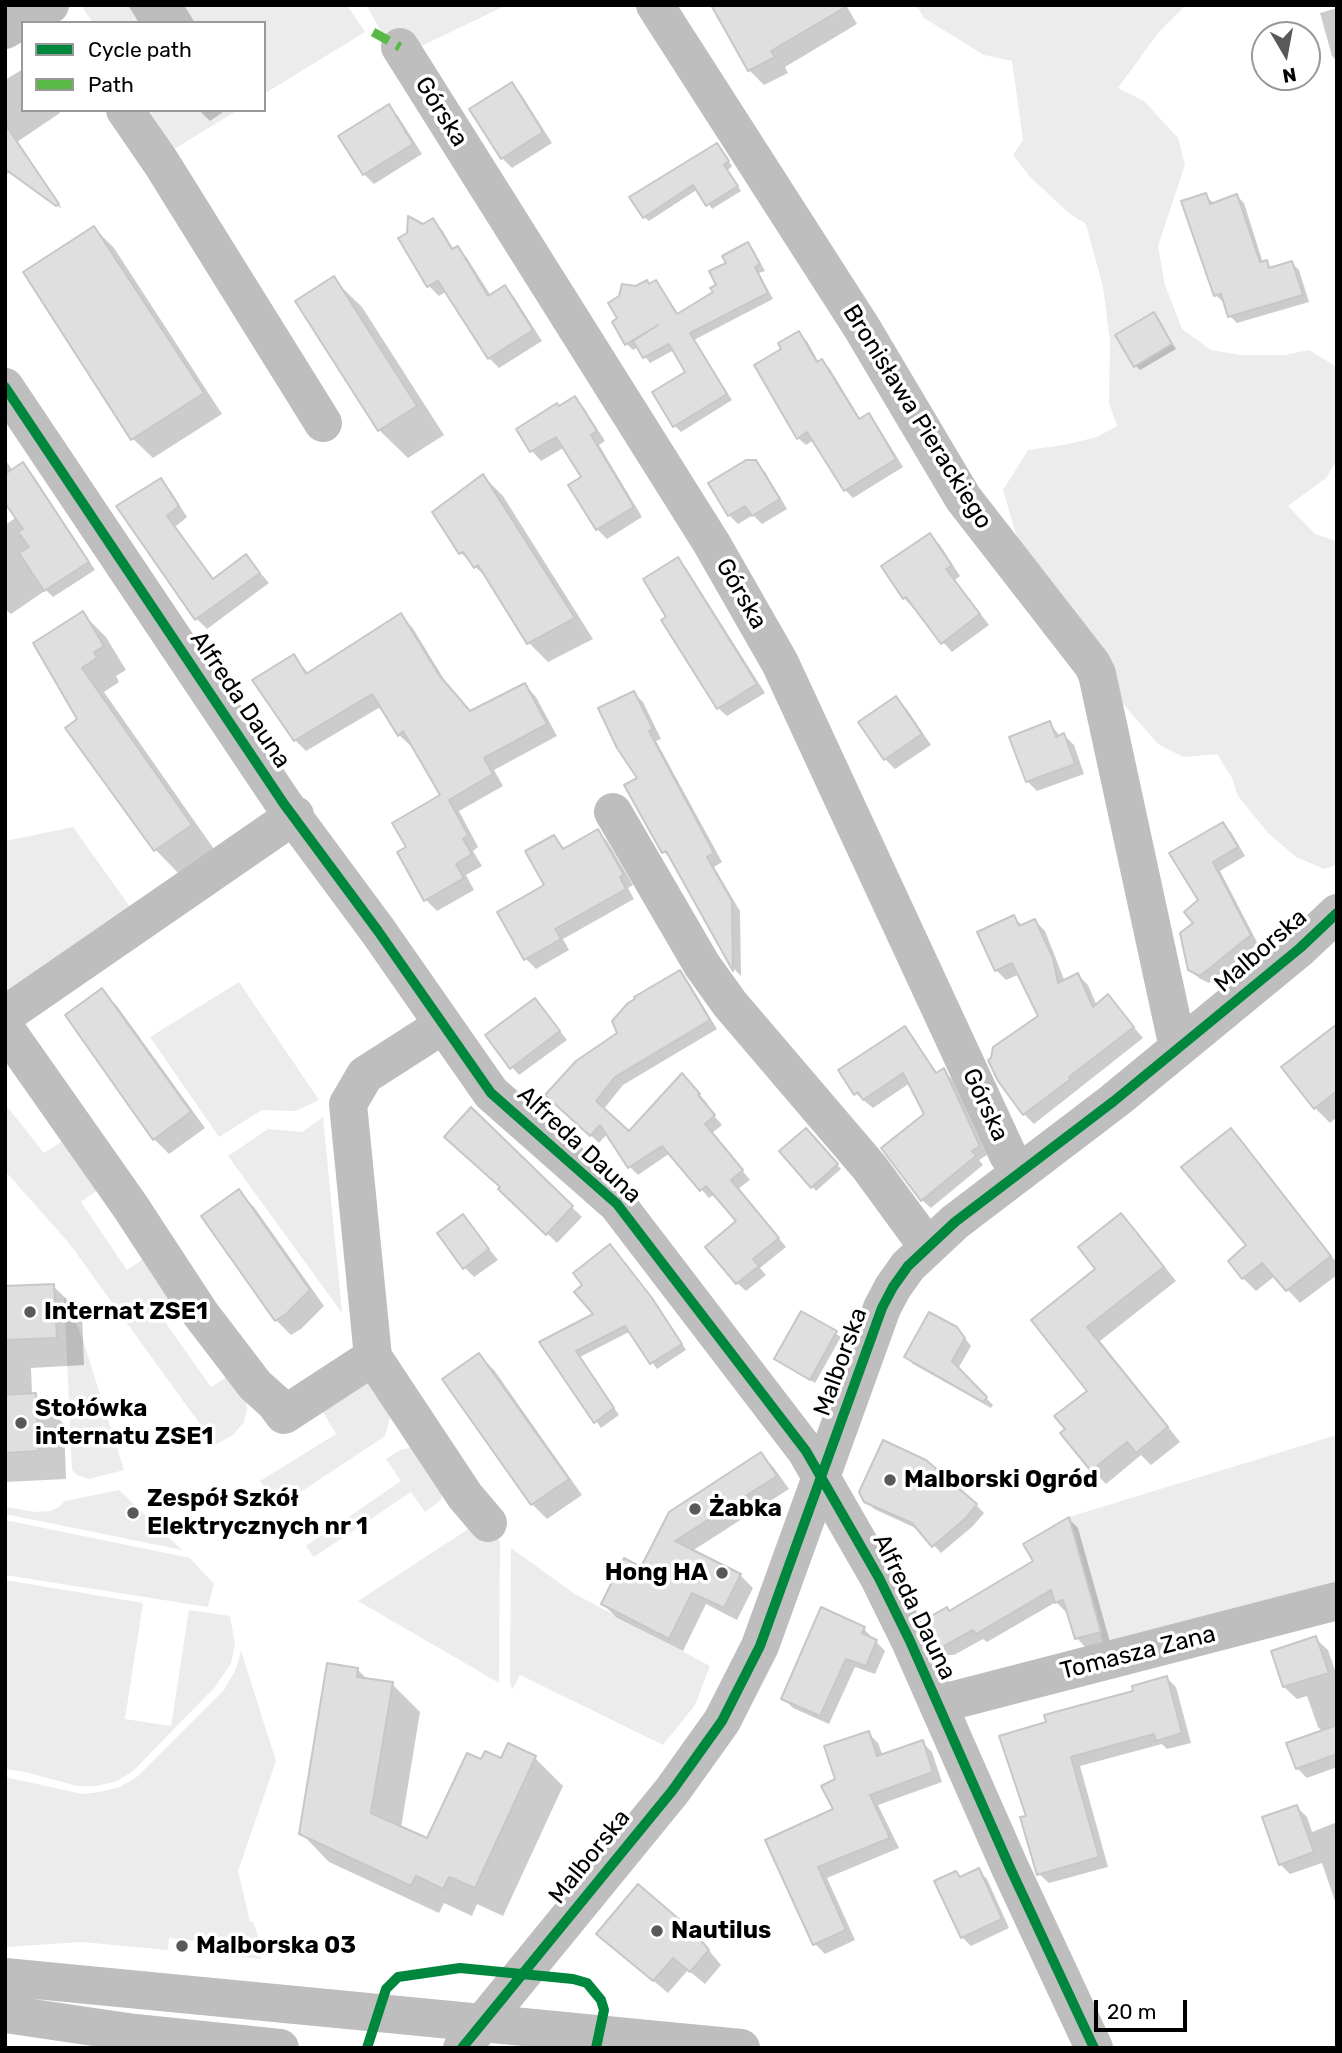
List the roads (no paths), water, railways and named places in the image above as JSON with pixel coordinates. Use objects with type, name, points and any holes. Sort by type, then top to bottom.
[{"type":"street","points":[[22,21],[52,5],[64,21]]},
{"type":"street","name":"Bronisława Pierackiego","points":[[655,5],[862,328],[963,498],[1092,664],[1097,674],[1178,1048]]},
{"type":"street","points":[[5,30],[21,21]]},
{"type":"street","name":"Górska","points":[[400,47],[712,544],[780,663],[1008,1155],[1021,1172]]},
{"type":"street","points":[[126,112],[162,164],[323,423]]},
{"type":"street","name":"Alfreda Dauna","points":[[7,395],[284,804],[295,815],[491,1093],[617,1203],[806,1451],[879,1578],[939,1704],[1011,1870],[1094,2048]]},
{"type":"street","points":[[613,812],[716,985],[870,1168],[927,1246]]},
{"type":"street","points":[[5,1015],[295,815]]},
{"type":"street","name":"Malborska","points":[[472,2035],[672,1791],[722,1721],[760,1646],[882,1308],[892,1287],[908,1266],[927,1246],[1300,948],[1337,913]]},
{"type":"street","points":[[443,1025],[365,1075],[348,1104],[373,1357],[465,1496],[488,1523]]},
{"type":"street","points":[[5,1028],[130,1206],[200,1313],[255,1385],[284,1415],[373,1357]]},
{"type":"street","name":"Tomasza Zana","points":[[939,1704],[1337,1601]]},
{"type":"street","points":[[5,1977],[472,2035],[741,2048]]},
{"type":"street","points":[[5,2014],[135,2033],[280,2048]]},
{"type":"place","name":"Internat ZSE1","points":[[30,1312]]},
{"type":"place","name":"Stołówka internatu ZSE1","points":[[21,1423]]},
{"type":"place","name":"Malborski Ogród","points":[[890,1480]]},
{"type":"place","name":"Żabka","points":[[695,1509]]},
{"type":"place","name":"Zespół Szkół Elektrycznych nr 1","points":[[133,1513]]},
{"type":"place","name":"Hong HA","points":[[722,1573]]},
{"type":"place","name":"Nautilus","points":[[657,1931]]},
{"type":"place","name":"Malborska 03","points":[[182,1946]]}]
